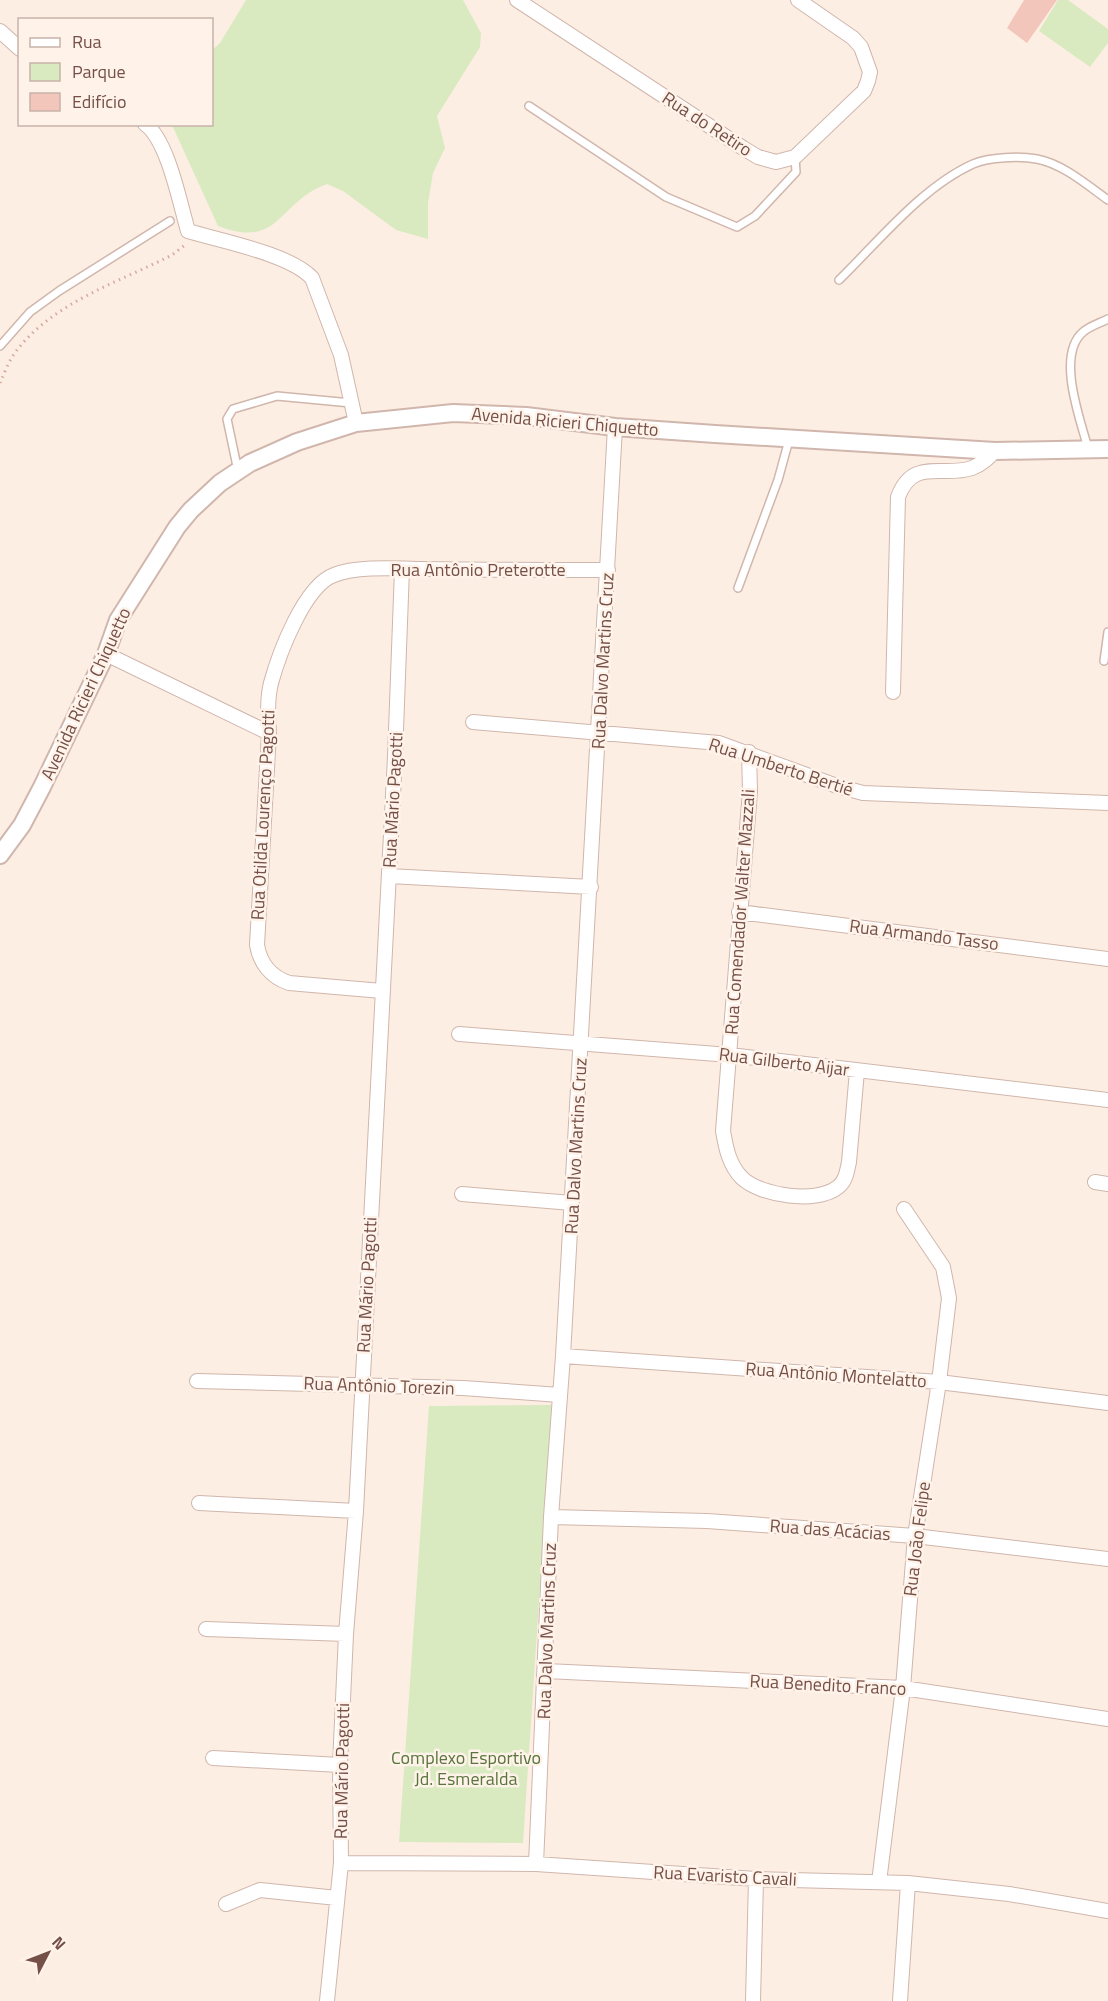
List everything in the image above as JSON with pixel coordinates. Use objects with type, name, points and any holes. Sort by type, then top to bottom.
[{"type":"street","name":"Rua do Retiro","points":[[517,0],[758,157],[776,162],[795,157]]},
{"type":"street","points":[[795,157],[864,91],[870,72],[861,46],[853,38],[798,0]]},
{"type":"street","points":[[0,31],[18,47]]},
{"type":"street","points":[[148,126],[153,130],[163,150],[188,231],[273,256],[304,269],[308,273],[318,289],[341,355],[356,423]]},
{"type":"street","name":"Avenida Ricieri Chiquetto","points":[[0,855],[22,825],[106,654],[118,620],[177,527],[191,510],[238,472],[297,442],[356,423],[453,413],[526,416],[615,427],[995,451],[1108,449]]},
{"type":"street","name":"Rua Dalvo Martins Cruz","points":[[536,1864],[551,1517],[582,1044],[615,427]]},
{"type":"street","points":[[893,692],[898,497],[902,486],[912,476],[922,471],[969,469],[982,463],[995,451]]},
{"type":"street","name":"Rua Antônio Preterotte","points":[[348,572],[402,569],[608,570]]},
{"type":"street","name":"Rua Mário Pagotti","points":[[327,2001],[341,1863],[340,1765],[346,1634],[356,1511],[389,876],[402,569]]},
{"type":"street","name":"Rua Otilda Lourenço Pagotti","points":[[348,572],[333,575],[325,580],[306,601],[271,683],[268,705],[269,733],[257,945],[259,954],[268,969],[279,980],[289,983],[382,991]]},
{"type":"street","points":[[106,654],[269,733]]},
{"type":"street","name":"Rua Umberto Bertié","points":[[473,722],[719,743],[749,752],[837,786],[863,793],[1108,803]]},
{"type":"street","name":"Rua Comendador Walter Mazzali","points":[[749,752],[750,791],[723,1131],[728,1158],[740,1176],[754,1188],[773,1194],[797,1196],[831,1192],[840,1185],[848,1168],[857,1071]]},
{"type":"street","points":[[389,876],[591,887]]},
{"type":"street","name":"Rua Armando Tasso","points":[[739,912],[1108,959]]},
{"type":"street","name":"Rua Gilberto Aijar","points":[[459,1034],[730,1055],[1108,1100]]},
{"type":"street","points":[[462,1194],[572,1203]]},
{"type":"street","name":"Rua João Felipe","points":[[879,1882],[903,1688],[915,1536],[939,1382],[949,1298],[948,1283],[943,1267],[904,1209]]},
{"type":"street","name":"Rua Antônio Montelatto","points":[[563,1356],[939,1382],[1108,1403]]},
{"type":"street","name":"Rua Antônio Torezin","points":[[197,1381],[463,1389],[560,1395]]},
{"type":"street","points":[[199,1503],[356,1511]]},
{"type":"street","name":"Rua das Acácias","points":[[551,1517],[707,1521],[915,1536],[1108,1559]]},
{"type":"street","points":[[206,1629],[346,1634]]},
{"type":"street","name":"Rua Benedito Franco","points":[[546,1671],[903,1688],[1108,1719]]},
{"type":"street","points":[[213,1758],[340,1765]]},
{"type":"street","name":"Rua Evaristo Cavali","points":[[341,1863],[536,1864],[756,1879],[908,1883],[1009,1894],[1108,1911]]},
{"type":"street","points":[[753,2001],[756,1879]]},
{"type":"street","points":[[900,2001],[908,1883]]},
{"type":"street","points":[[226,1904],[260,1890],[298,1892],[337,1898]]},
{"type":"lane","points":[[528,106],[666,197],[738,227],[755,216],[796,172],[795,157]]},
{"type":"lane","points":[[839,280],[938,184],[975,163],[1004,159],[1037,159],[1071,173],[1108,200]]},
{"type":"lane","points":[[0,346],[30,312],[59,291],[170,221]]},
{"type":"lane","points":[[1088,449],[1069,361],[1073,346],[1083,332],[1108,319]]},
{"type":"lane","points":[[238,472],[227,419],[233,408],[277,396],[351,403]]},
{"type":"lane","points":[[738,588],[778,480],[790,438]]},
{"type":"lane","points":[[1104,661],[1108,632]]},
{"type":"path","points":[[0,383],[12,357],[27,338],[61,309],[172,255],[185,244],[188,231]]},
{"type":"green space","points":[[246,0],[463,0],[481,33],[480,47],[437,116],[445,148],[433,173],[428,203],[428,239],[396,230],[343,191],[327,184],[311,192],[267,228],[255,232],[239,232],[218,226],[172,126],[213,126],[213,49],[220,43]]},
{"type":"green space","points":[[1058,0],[1068,0],[1108,29],[1108,43],[1090,67],[1039,31]]},
{"type":"green space","name":"Complexo Esportivo Jd. Esmeralda","points":[[552,1405],[523,1843],[399,1842],[429,1406]]},
{"type":"building","points":[[1024,0],[1057,0],[1027,43],[1007,28]]}]
